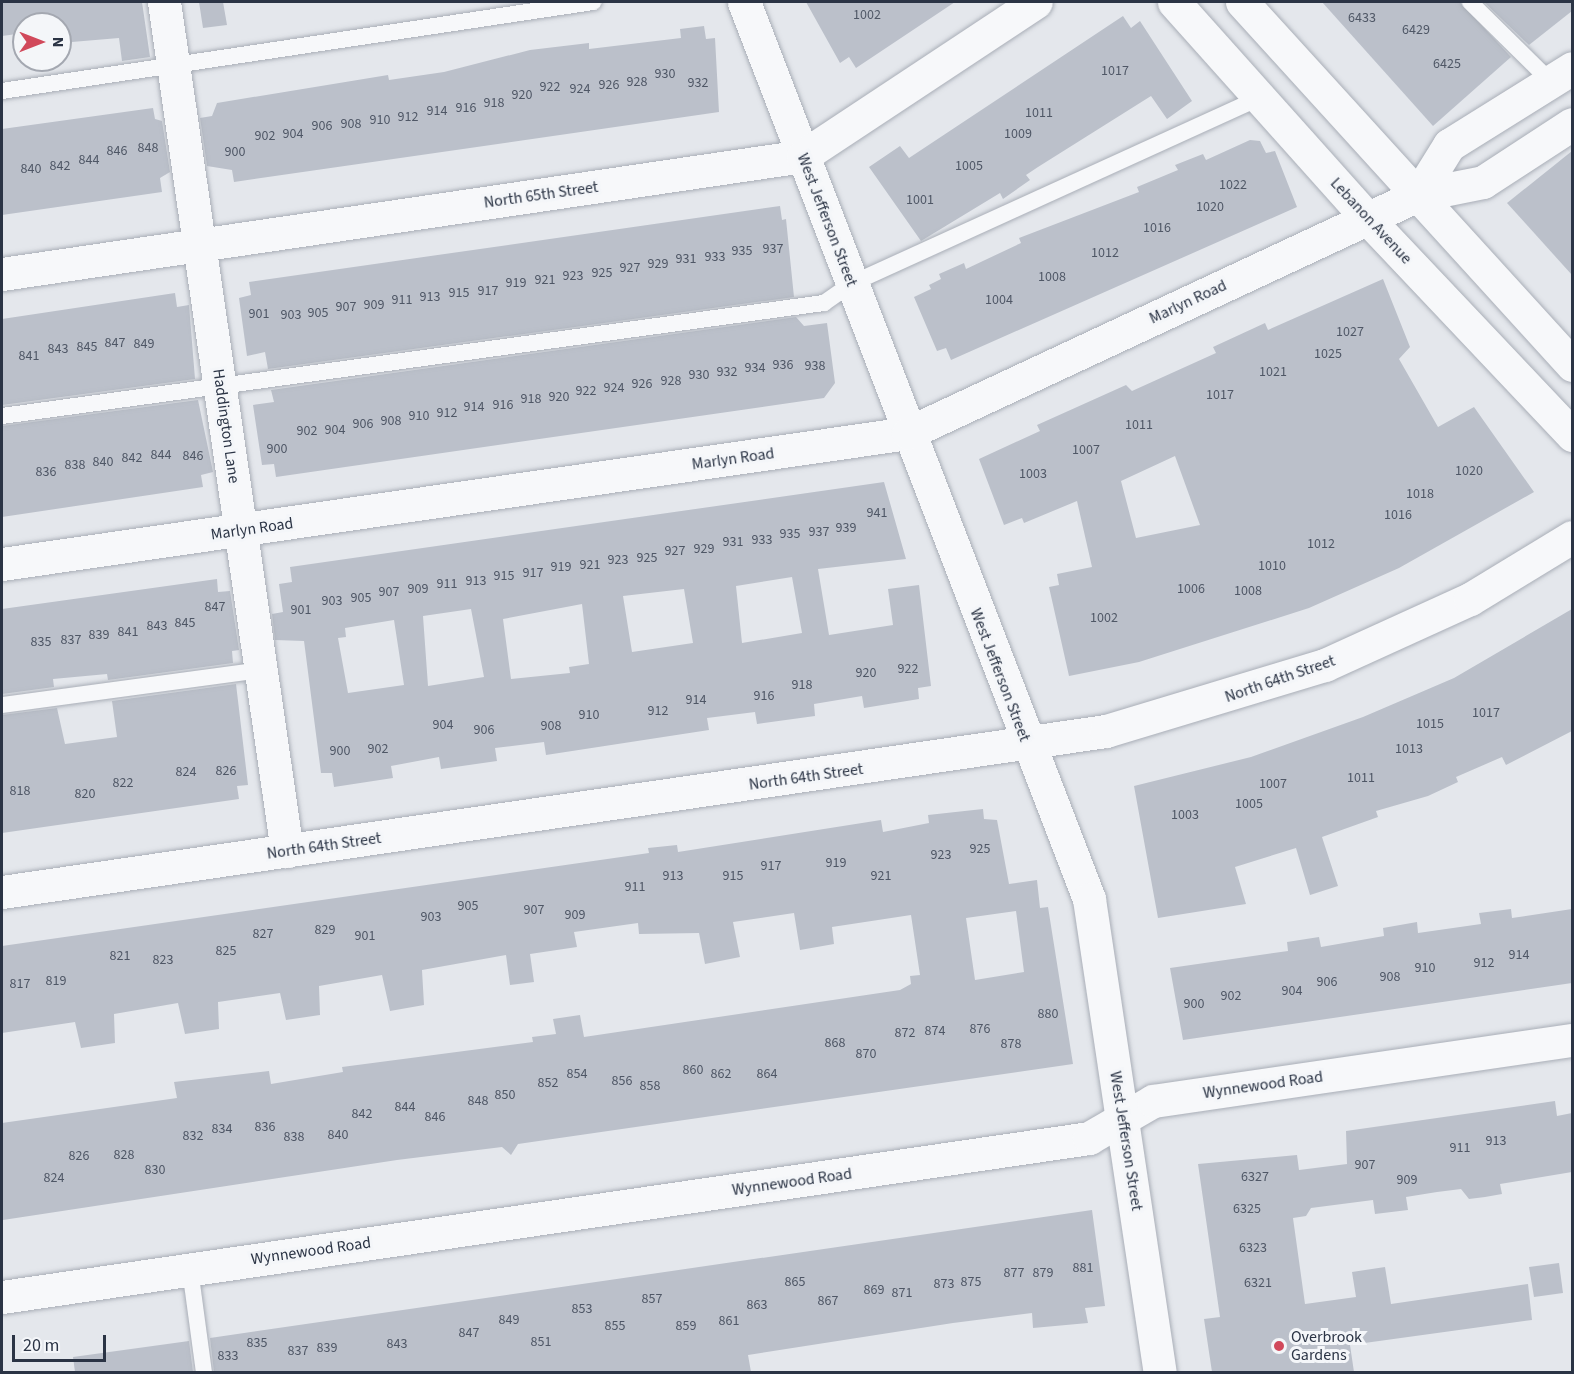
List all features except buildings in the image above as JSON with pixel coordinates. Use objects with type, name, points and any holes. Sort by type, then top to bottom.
[{"type":"street","name":"Haddington Lane","points":[[164,2],[287,851]]},
{"type":"street","name":"West Jefferson Street","points":[[744,2],[1027,746],[1089,899],[1160,1372]]},
{"type":"street","name":"North 65th Street","points":[[2,274],[803,156],[1036,2]]},
{"type":"street","name":"Lebanon Avenue","points":[[1174,2],[1367,218],[1572,435]]},
{"type":"street","points":[[1242,2],[1572,365]]},
{"type":"street","points":[[1418,195],[1449,145],[1562,75]]},
{"type":"street","name":"Marlyn Road","points":[[2,564],[908,433],[1418,195],[1483,182],[1572,124]]},
{"type":"street","name":"North 64th Street","points":[[2,892],[1027,746],[1198,707],[1325,665],[1470,598],[1572,537]]},
{"type":"street","name":"Wynnewood Road","points":[[2,1297],[1089,1138],[1153,1101],[1572,1040]]},
{"type":"lane","points":[[2,91],[174,68],[593,2]]},
{"type":"lane","points":[[1470,2],[1562,75]]},
{"type":"lane","points":[[2,416],[825,303],[851,284],[1260,98]]},
{"type":"lane","points":[[2,705],[262,670]]},
{"type":"lane","points":[[190,1269],[204,1372]]},
{"type":"place","name":"Overbrook Gardens","points":[[1279,1346]]}]
